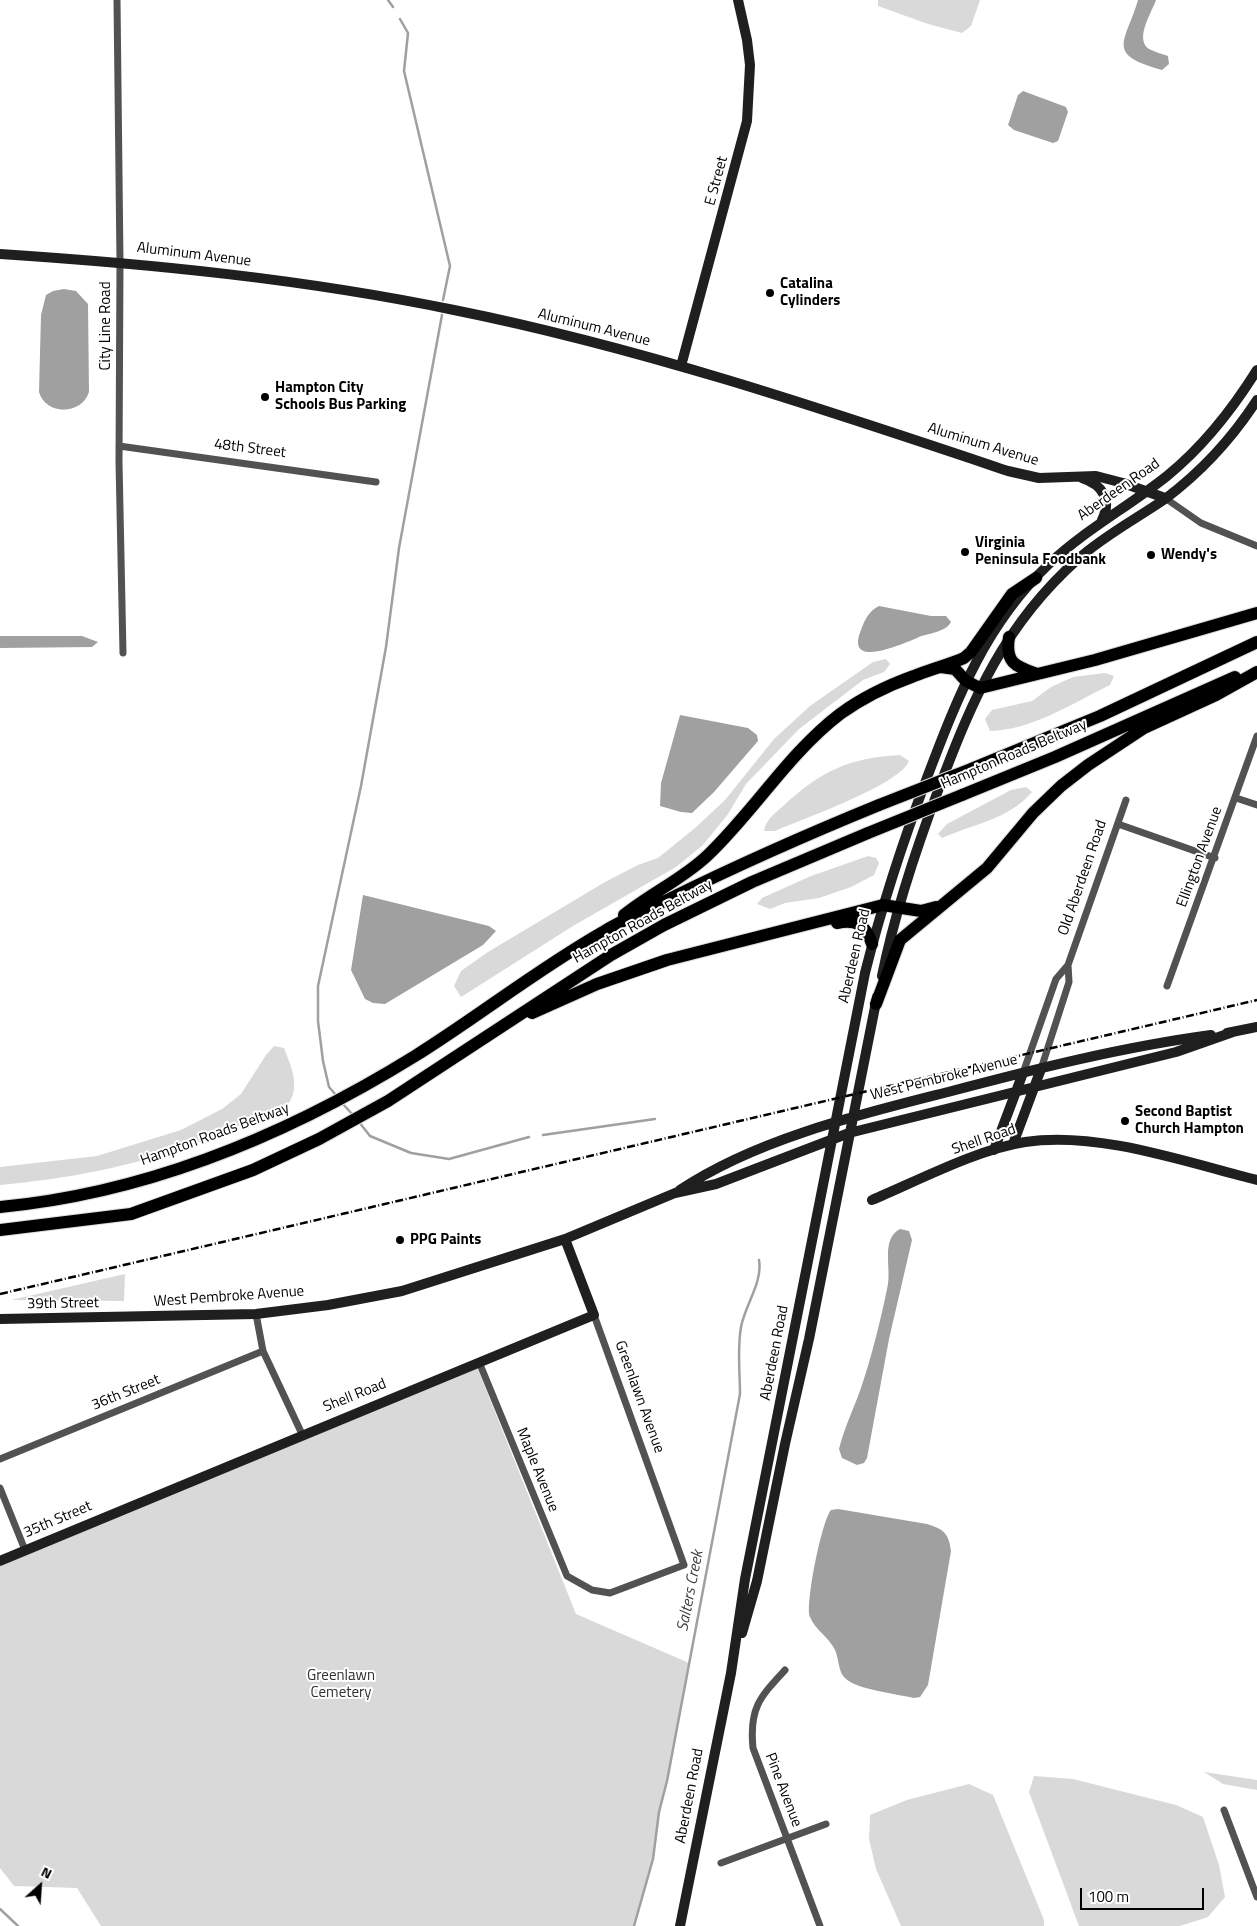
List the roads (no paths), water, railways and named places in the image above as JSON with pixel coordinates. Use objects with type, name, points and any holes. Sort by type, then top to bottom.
[{"type":"highway","points":[[604,931],[637,905],[678,879],[706,857],[728,835],[788,762],[815,735],[842,714],[878,692],[969,654],[1012,594],[1036,578]]},
{"type":"highway","points":[[939,667],[955,669],[966,681],[980,688],[1151,645],[1257,613]]},
{"type":"highway","points":[[1009,637],[1007,650],[1011,662],[1023,670],[1037,674]]},
{"type":"highway","name":"Hampton Roads Beltway","points":[[0,1205],[20,1205],[131,1183],[210,1158],[303,1119],[371,1082],[475,1017],[535,974],[604,931],[734,866],[1100,716],[1257,642]]},
{"type":"highway","name":"Hampton Roads Beltway","points":[[2,1230],[131,1214],[253,1170],[319,1139],[388,1100],[610,955],[664,925],[752,882],[1055,757],[1257,667]]},
{"type":"highway","points":[[876,1004],[897,944],[942,904],[987,868],[1032,814],[1061,786],[1088,764],[1144,728],[1216,695],[1257,672]]},
{"type":"highway","points":[[502,1026],[628,972],[667,960],[883,905],[923,910],[942,904]]},
{"type":"highway","points":[[754,939],[802,932],[852,920],[866,929],[872,944]]},
{"type":"main road","name":"E Street","points":[[681,366],[747,121],[750,65],[747,40],[738,0]]},
{"type":"main road","name":"Aluminum Avenue","points":[[0,254],[120,262],[292,282],[454,310],[577,338],[681,366],[770,392],[1008,471],[1039,478],[1077,476],[1110,479],[1165,498]]},
{"type":"main road","name":"Aberdeen Road","points":[[680,1926],[731,1673],[745,1579],[872,944],[883,905],[939,742],[966,681],[992,634],[1018,598],[1073,543],[1172,472],[1208,437],[1236,403],[1257,370]]},
{"type":"main road","name":"Aberdeen Road","points":[[731,1673],[757,1581],[809,1339],[852,1118],[898,907],[918,843],[956,742],[980,688],[1009,637],[1035,602],[1079,558],[1115,531],[1165,498],[1216,452],[1257,400]]},
{"type":"main road","points":[[1077,476],[1092,482],[1103,491],[1107,508],[1102,521]]},
{"type":"main road","name":"West Pembroke Avenue","points":[[675,1193],[708,1171],[852,1118],[1041,1069],[1174,1040],[1257,1027]]},
{"type":"main road","name":"West Pembroke Avenue","points":[[127,1318],[256,1314],[328,1305],[402,1290],[564,1239],[675,1193],[716,1184],[832,1138],[1176,1052],[1233,1032]]},
{"type":"main road","name":"Old Aberdeen Road","points":[[1013,1144],[1041,1069]]},
{"type":"main road","name":"Old Aberdeen Road","points":[[994,1150],[1024,1073]]},
{"type":"main road","name":"Shell Road","points":[[872,1200],[994,1150],[1013,1144],[1057,1138],[1093,1141],[1257,1180]]},
{"type":"main road","name":"Greenlawn Avenue","points":[[564,1239],[594,1315]]},
{"type":"main road","name":"Shell Road","points":[[128,1508],[302,1434],[594,1315]]},
{"type":"main road","name":"39th Street","points":[[0,1320],[127,1318]]},
{"type":"main road","name":"35th Street","points":[[0,1561],[128,1508]]},
{"type":"street","name":"City Line Road","points":[[117,0],[120,262],[119,446],[123,652]]},
{"type":"street","name":"48th Street","points":[[119,446],[376,482]]},
{"type":"street","points":[[1165,498],[1201,523],[1257,546]]},
{"type":"street","name":"Ellington Avenue","points":[[1167,986],[1215,858],[1257,736]]},
{"type":"street","points":[[1236,798],[1257,804]]},
{"type":"street","name":"Old Aberdeen Road","points":[[1024,1073],[1056,979],[1068,965],[1126,800]]},
{"type":"street","points":[[1118,824],[1215,858]]},
{"type":"street","name":"Old Aberdeen Road","points":[[1041,1069],[1069,982],[1068,965]]},
{"type":"street","points":[[256,1314],[263,1351],[302,1434]]},
{"type":"street","name":"Greenlawn Avenue","points":[[576,1583],[598,1592],[610,1593],[684,1565],[594,1315]]},
{"type":"street","name":"36th Street","points":[[0,1459],[263,1351]]},
{"type":"street","name":"Maple Avenue","points":[[479,1362],[561,1566],[567,1576],[576,1583]]},
{"type":"street","points":[[0,1488],[25,1550]]},
{"type":"street","name":"Pine Avenue","points":[[785,1670],[759,1700],[752,1738],[755,1755],[820,1926]]},
{"type":"street","points":[[1224,1810],[1257,1897]]},
{"type":"street","points":[[721,1863],[826,1824]]},
{"type":"waterway","points":[[388,0],[393,7]]},
{"type":"waterway","points":[[400,19],[408,33],[404,71],[450,266],[443,300]]},
{"type":"waterway","points":[[336,1095],[329,1087],[323,1061],[318,1021],[318,986],[361,786],[386,647],[399,548],[442,315]]},
{"type":"waterway","points":[[341,1102],[354,1116]]},
{"type":"waterway","points":[[543,1135],[655,1119]]},
{"type":"waterway","points":[[359,1122],[370,1136],[411,1153],[449,1159],[529,1137]]},
{"type":"waterway","name":"Salters Creek","points":[[634,1926],[653,1859],[659,1812],[667,1781],[740,1394],[739,1353],[741,1327],[756,1285],[760,1268],[759,1260]]},
{"type":"waterway","points":[[0,1909],[18,1926]]},
{"type":"railway","points":[[0,1294],[1257,1000]]},
{"type":"place","name":"Catalina Cylinders","points":[[770,293]]},
{"type":"place","name":"Hampton City Schools Bus Parking","points":[[265,397]]},
{"type":"place","name":"Virginia Peninsula Foodbank","points":[[965,552]]},
{"type":"place","name":"Wendy's","points":[[1151,555]]},
{"type":"place","name":"Second Baptist Church Hampton","points":[[1125,1121]]},
{"type":"place","name":"PPG Paints","points":[[400,1240]]},
{"type":"park label","name":"Greenlawn Cemetery","points":[[341,1684]]}]
